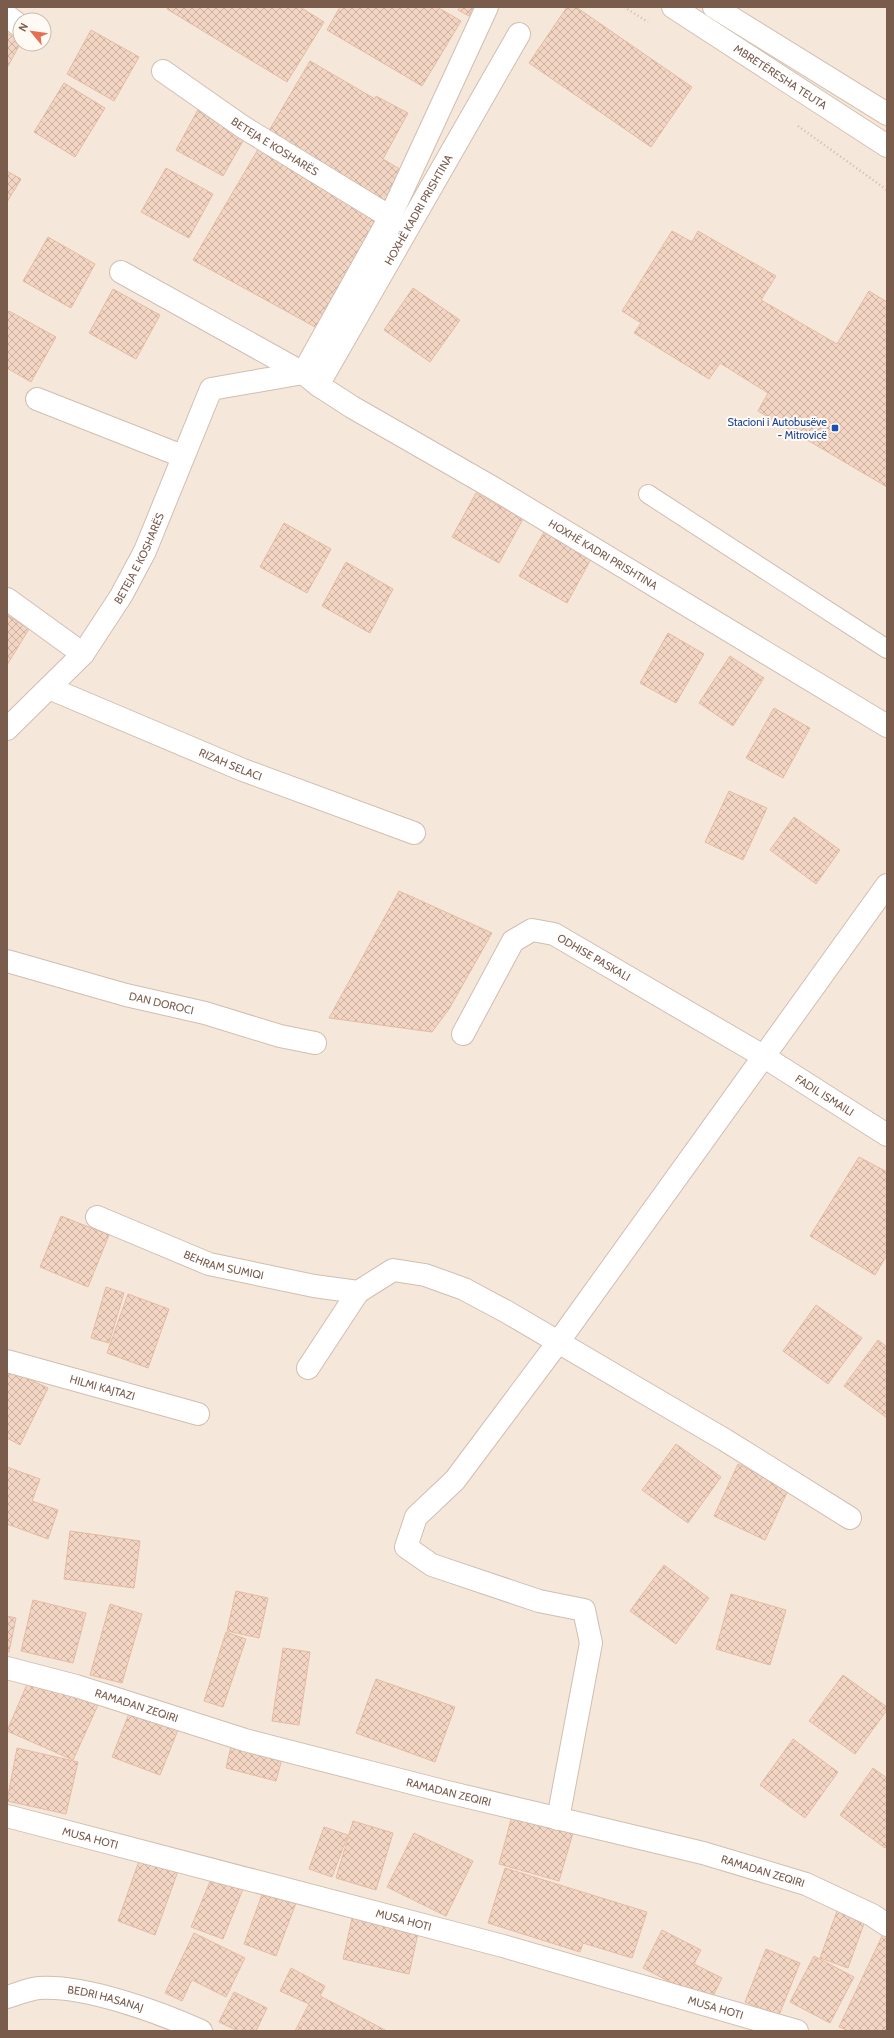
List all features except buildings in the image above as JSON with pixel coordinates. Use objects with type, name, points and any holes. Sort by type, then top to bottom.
[{"type":"street","points":[[121,272],[310,379],[390,217],[487,7]]},
{"type":"street","name":"MBRETËRESHA TEUTA","points":[[673,7],[887,146]]},
{"type":"street","points":[[714,7],[887,114]]},
{"type":"street","name":"HOXHË KADRI PRISHTINA","points":[[519,34],[310,379],[496,489],[887,726]]},
{"type":"street","name":"BETEJA E KOSHARËS","points":[[163,71],[243,127],[390,217]]},
{"type":"street","name":"BETEJA E KOSHARËS","points":[[7,729],[82,654],[121,596],[145,551],[182,456],[211,389],[310,379]]},
{"type":"street","points":[[37,399],[182,456]]},
{"type":"street","points":[[7,599],[82,654]]},
{"type":"street","name":"RIZAH SELACI","points":[[49,688],[243,770],[414,833]]},
{"type":"street","points":[[558,1818],[591,1644],[584,1610],[539,1600],[432,1565],[406,1546],[416,1517],[455,1480],[560,1341],[887,884]]},
{"type":"street","name":"ODHISE PASKALI","points":[[463,1034],[513,941],[532,930],[554,934],[763,1056]]},
{"type":"street","name":"DAN DOROCI","points":[[7,961],[126,995],[205,1014],[280,1036],[315,1043]]},
{"type":"street","name":"FADIL ISMAILI","points":[[763,1056],[887,1135]]},
{"type":"street","name":"BEHRAM SUMIQI","points":[[96,1217],[209,1264],[314,1286],[358,1292]]},
{"type":"street","points":[[308,1368],[358,1292],[393,1270],[425,1275],[464,1289],[560,1341],[726,1440],[850,1518]]},
{"type":"street","name":"HILMI KAJTAZI","points":[[7,1360],[198,1414]]},
{"type":"street","name":"RAMADAN ZEQIRI","points":[[7,1668],[76,1686],[245,1740],[703,1853],[806,1884],[872,1915],[887,1925]]},
{"type":"street","name":"MUSA HOTI","points":[[7,1816],[503,1946],[798,2031]]},
{"type":"street","name":"BEDRI HASANAJ","points":[[7,1997],[39,1988],[85,1991],[177,2020],[201,2031]]},
{"type":"lane","points":[[648,494],[887,649]]},
{"type":"shaded area","points":[[7,7],[887,7],[887,2031],[7,2031]]},
{"type":"place","name":"Stacioni i Autobusëve - Mitrovicë","points":[[835,428]]}]
